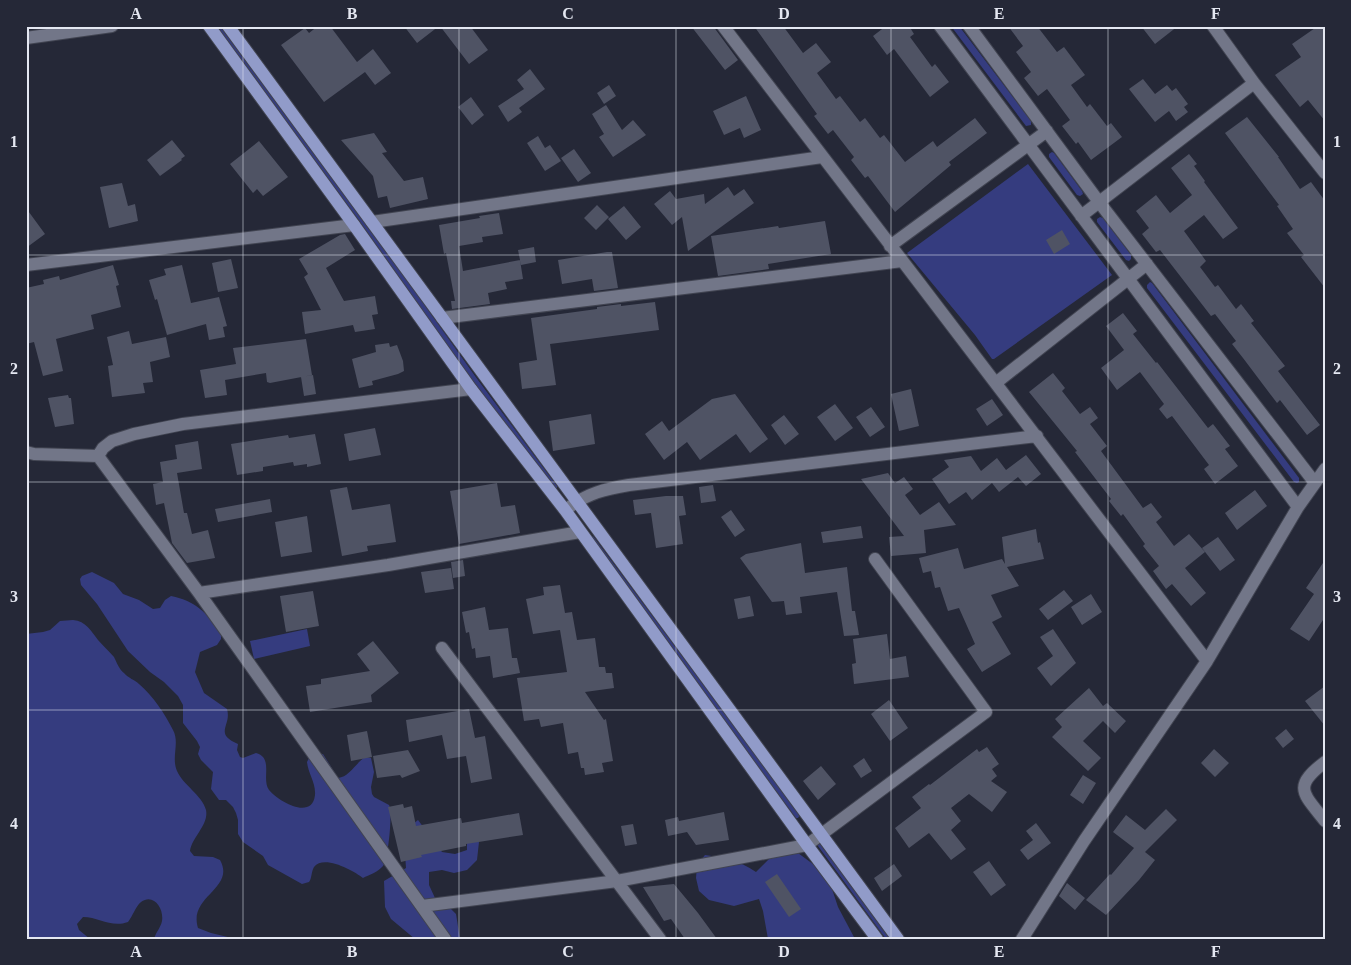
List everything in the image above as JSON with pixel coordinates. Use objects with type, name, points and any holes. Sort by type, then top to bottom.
[{"type":"main road","points":[[209,26],[354,224],[471,390],[565,510],[877,939]]},
{"type":"main road","points":[[228,26],[898,939]]},
{"type":"street","points":[[26,38],[112,26]]},
{"type":"street","points":[[723,26],[890,246],[997,382],[1207,661]]},
{"type":"street","points":[[940,26],[1298,507]]},
{"type":"street","points":[[969,26],[1099,202],[1315,483]]},
{"type":"street","points":[[1213,26],[1254,83],[1325,173]]},
{"type":"street","points":[[1081,216],[1254,83]]},
{"type":"street","points":[[890,246],[1046,130]]},
{"type":"street","points":[[372,222],[822,157]]},
{"type":"street","points":[[26,265],[354,224]]},
{"type":"street","points":[[442,318],[902,261]]},
{"type":"street","points":[[997,382],[1147,264]]},
{"type":"street","points":[[98,456],[103,448],[112,440],[182,424],[471,390]]},
{"type":"street","points":[[565,510],[599,490],[629,485],[1037,436]]},
{"type":"street","points":[[26,452],[34,454],[98,456]]},
{"type":"street","points":[[98,456],[199,593],[445,939]]},
{"type":"street","points":[[1022,939],[1084,841],[1207,661],[1298,507],[1325,469]]},
{"type":"street","points":[[199,593],[388,565],[580,532]]},
{"type":"street","points":[[422,906],[617,881],[807,845],[986,712],[875,558]]},
{"type":"street","points":[[442,648],[660,939]]},
{"type":"street","points":[[1325,762],[1305,780],[1304,795],[1325,821]]},
{"type":"shaded area","points":[[216,26],[220,26],[362,217],[557,488],[554,489],[471,379],[358,219]]},
{"type":"shaded area","points":[[951,26],[959,26],[1031,121],[1031,125],[1026,126]]},
{"type":"shaded area","points":[[1052,152],[1083,194],[1077,195],[1049,157],[1049,154]]},
{"type":"shaded area","points":[[1028,164],[1112,275],[992,359],[975,335],[907,253]]},
{"type":"shaded area","points":[[1103,218],[1131,255],[1129,261],[1126,260],[1097,222],[1097,219]]},
{"type":"shaded area","points":[[1150,282],[1299,478],[1299,482],[1294,482],[1147,288]]},
{"type":"shaded area","points":[[593,536],[800,815],[798,818],[796,818],[591,540]]},
{"type":"shaded area","points":[[92,572],[114,583],[123,594],[139,600],[153,609],[160,608],[165,600],[171,596],[180,598],[200,609],[216,625],[221,632],[221,639],[217,645],[200,652],[195,672],[204,693],[227,709],[225,733],[226,736],[238,744],[237,750],[240,757],[243,758],[256,753],[264,759],[269,790],[280,799],[302,808],[308,807],[313,803],[315,791],[307,762],[310,756],[323,754],[338,778],[349,773],[365,757],[371,758],[374,772],[371,787],[372,794],[389,805],[390,809],[388,846],[385,862],[381,868],[363,878],[339,865],[325,862],[319,863],[314,867],[309,882],[302,884],[268,865],[263,856],[243,842],[238,834],[238,820],[233,807],[226,800],[219,800],[211,789],[213,772],[201,760],[198,754],[200,747],[183,723],[183,705],[178,696],[128,651],[97,604],[81,585],[80,579],[82,576]]},
{"type":"shaded area","points":[[73,620],[81,622],[88,627],[114,657],[122,671],[149,694],[173,730],[176,740],[175,766],[177,771],[183,781],[201,800],[206,810],[205,821],[190,851],[194,856],[213,857],[220,860],[223,870],[222,878],[217,886],[199,908],[197,917],[198,928],[236,939],[154,939],[162,916],[160,907],[150,899],[141,902],[128,922],[122,924],[83,917],[77,924],[79,930],[90,939],[26,939],[26,634],[50,630],[60,621]]},
{"type":"shaded area","points":[[307,629],[310,646],[254,659],[250,641]]},
{"type":"shaded area","points":[[418,820],[442,852],[455,854],[467,850],[467,837],[480,833],[477,860],[467,870],[454,873],[442,870],[429,872],[429,885],[435,898],[446,904],[456,914],[460,939],[415,939],[391,919],[385,907],[384,881],[406,868],[404,840],[408,828]]},
{"type":"shaded area","points":[[820,843],[891,939],[886,939],[818,846]]},
{"type":"shaded area","points":[[798,853],[821,870],[829,880],[838,907],[855,939],[768,939],[759,899],[734,906],[709,900],[699,891],[696,878],[697,865],[705,855],[737,862],[756,872],[774,854]]},
{"type":"building","points":[[318,26],[330,26],[357,62],[373,49],[391,73],[375,85],[365,72],[324,102],[281,45],[305,28],[309,33]]},
{"type":"building","points":[[404,26],[439,26],[417,43]]},
{"type":"building","points":[[440,26],[470,26],[488,50],[469,64]]},
{"type":"building","points":[[691,26],[713,26],[738,60],[725,70]]},
{"type":"building","points":[[754,26],[783,26],[803,53],[816,43],[831,62],[817,73],[836,99],[840,96],[860,122],[865,118],[880,138],[884,135],[905,162],[933,141],[937,147],[975,118],[987,133],[949,162],[951,165],[895,212],[868,176],[865,178],[851,160],[854,157],[833,130],[828,134],[814,116],[817,114]]},
{"type":"building","points":[[886,26],[909,26],[914,34],[910,37],[932,67],[935,64],[949,82],[930,97],[894,49],[887,55],[873,36]]},
{"type":"building","points":[[1008,26],[1037,26],[1057,52],[1064,47],[1085,75],[1071,85],[1087,107],[1090,104],[1107,126],[1111,123],[1122,137],[1091,160],[1078,142],[1076,144],[1062,126],[1070,120],[1047,89],[1038,96],[1024,78],[1031,72],[1016,52],[1023,46]]},
{"type":"building","points":[[1141,26],[1178,26],[1155,44]]},
{"type":"building","points":[[1318,26],[1325,26],[1325,121],[1308,100],[1300,107],[1275,75],[1301,57],[1292,44]]},
{"type":"building","points":[[530,69],[545,89],[519,108],[522,112],[508,122],[498,106],[524,89],[517,80]]},
{"type":"building","points":[[1143,79],[1155,94],[1167,85],[1172,91],[1176,88],[1188,104],[1184,107],[1188,112],[1176,121],[1169,111],[1155,122],[1129,89]]},
{"type":"building","points":[[609,85],[616,96],[604,104],[597,93]]},
{"type":"building","points":[[746,96],[761,130],[744,138],[740,128],[724,135],[713,111]]},
{"type":"building","points":[[471,97],[484,115],[472,125],[458,107]]},
{"type":"building","points":[[606,105],[622,130],[633,120],[646,135],[613,157],[599,137],[604,134],[592,114]]},
{"type":"building","points":[[1247,117],[1279,157],[1300,189],[1311,182],[1325,201],[1325,288],[1301,257],[1304,255],[1287,233],[1293,229],[1277,206],[1279,205],[1225,133]]},
{"type":"building","points":[[374,133],[387,152],[382,153],[404,181],[423,177],[428,199],[390,208],[387,196],[378,198],[373,176],[341,140]]},
{"type":"building","points":[[538,136],[545,148],[550,145],[561,161],[545,171],[527,143]]},
{"type":"building","points":[[172,140],[185,156],[160,176],[147,160]]},
{"type":"building","points":[[259,141],[288,177],[263,196],[257,189],[253,193],[230,164]]},
{"type":"building","points":[[574,149],[591,173],[578,182],[561,158]]},
{"type":"building","points":[[1189,154],[1197,164],[1194,166],[1204,182],[1238,228],[1223,239],[1204,215],[1184,231],[1206,261],[1200,267],[1215,287],[1218,285],[1236,309],[1241,304],[1254,321],[1251,323],[1285,366],[1278,371],[1320,425],[1307,435],[1280,400],[1277,403],[1232,344],[1236,341],[1215,314],[1211,316],[1160,250],[1156,252],[1142,234],[1149,228],[1136,211],[1156,195],[1170,213],[1192,195],[1171,168]]},
{"type":"building","points":[[122,183],[128,206],[135,204],[138,221],[109,228],[100,187]]},
{"type":"building","points":[[728,187],[734,196],[744,189],[754,203],[688,251],[682,217],[672,225],[654,204],[670,191],[676,199],[704,194],[705,204]]},
{"type":"building","points":[[597,205],[609,217],[596,230],[584,218]]},
{"type":"building","points":[[624,206],[641,227],[626,240],[608,219]]},
{"type":"building","points":[[26,208],[45,234],[26,248]]},
{"type":"building","points":[[499,213],[503,234],[482,237],[483,242],[459,246],[463,271],[520,260],[523,279],[505,282],[507,289],[488,293],[490,304],[452,309],[451,301],[455,301],[439,225]]},
{"type":"building","points":[[825,221],[831,254],[768,264],[769,269],[718,276],[711,236]]},
{"type":"building","points":[[1062,230],[1070,244],[1054,254],[1046,240]]},
{"type":"building","points":[[345,234],[355,250],[326,268],[344,301],[375,296],[378,314],[372,315],[375,329],[355,332],[353,325],[305,334],[302,312],[321,310],[304,277],[308,274],[299,259],[340,235]]},
{"type":"building","points":[[534,247],[536,262],[521,265],[518,250]]},
{"type":"building","points":[[612,252],[618,288],[594,291],[592,279],[562,284],[558,260]]},
{"type":"building","points":[[231,259],[238,288],[218,292],[212,263]]},
{"type":"building","points":[[113,265],[119,285],[116,286],[121,307],[91,315],[94,329],[56,339],[63,371],[43,376],[34,342],[26,344],[26,288],[44,284],[43,280],[59,276],[60,280]]},
{"type":"building","points":[[182,265],[191,303],[219,297],[227,326],[223,327],[225,337],[209,340],[206,324],[167,335],[157,299],[155,300],[149,280],[166,275],[164,269]]},
{"type":"building","points":[[655,302],[659,330],[550,344],[556,385],[522,389],[519,363],[537,360],[531,318],[597,309],[597,307]]},
{"type":"building","points":[[1123,313],[1137,331],[1133,334],[1208,428],[1213,424],[1230,446],[1225,449],[1238,466],[1215,484],[1204,469],[1209,465],[1172,416],[1167,419],[1159,409],[1164,404],[1140,372],[1117,390],[1101,368],[1124,350],[1106,326]]},
{"type":"building","points":[[129,331],[132,344],[166,337],[170,357],[150,362],[153,382],[143,383],[145,393],[112,397],[108,366],[113,365],[107,337]]},
{"type":"building","points":[[306,339],[312,375],[270,383],[267,382],[266,373],[225,380],[227,395],[205,398],[200,370],[236,364],[233,348]]},
{"type":"building","points":[[389,343],[390,347],[397,345],[403,361],[404,371],[372,381],[373,385],[359,388],[352,359],[376,352],[375,345]]},
{"type":"building","points":[[1053,373],[1065,388],[1062,391],[1080,414],[1090,407],[1098,418],[1090,424],[1107,446],[1101,451],[1143,508],[1151,503],[1162,517],[1156,522],[1174,546],[1189,534],[1205,552],[1185,568],[1206,593],[1191,606],[1172,584],[1166,589],[1153,571],[1159,566],[1143,546],[1145,544],[1123,514],[1121,516],[1109,501],[1111,499],[1075,452],[1077,451],[1029,392]]},
{"type":"building","points":[[313,375],[316,394],[304,396],[301,377]]},
{"type":"building","points":[[911,389],[919,426],[899,431],[891,394]]},
{"type":"building","points":[[735,394],[768,439],[750,453],[736,434],[700,460],[687,442],[664,460],[645,434],[662,421],[669,431],[712,399]]},
{"type":"building","points":[[68,395],[71,398],[74,424],[55,427],[48,398]]},
{"type":"building","points":[[992,399],[1003,415],[987,426],[976,409]]},
{"type":"building","points":[[835,404],[853,428],[835,441],[817,417]]},
{"type":"building","points":[[871,407],[885,427],[870,437],[856,417]]},
{"type":"building","points":[[591,414],[595,444],[553,451],[549,421]]},
{"type":"building","points":[[784,415],[799,434],[785,445],[771,425]]},
{"type":"building","points":[[375,428],[381,455],[349,461],[344,434]]},
{"type":"building","points":[[315,434],[321,464],[307,467],[307,464],[294,466],[293,462],[263,467],[263,471],[237,475],[231,444],[288,435],[289,438]]},
{"type":"building","points":[[198,441],[202,469],[177,473],[184,513],[187,513],[192,534],[208,530],[215,558],[187,563],[172,543],[164,503],[156,505],[153,484],[163,482],[160,462],[177,459],[175,445]]},
{"type":"building","points":[[1026,455],[1041,474],[1026,486],[1018,477],[999,492],[992,483],[972,500],[966,492],[949,504],[932,479],[949,467],[944,460],[971,456],[981,471],[997,458],[1006,470]]},
{"type":"building","points":[[888,473],[895,483],[904,477],[913,489],[905,495],[920,515],[939,502],[956,525],[924,530],[926,553],[891,556],[889,537],[904,536],[861,479]]},
{"type":"building","points":[[497,483],[501,507],[515,505],[520,533],[459,544],[450,491]]},
{"type":"building","points":[[713,485],[716,501],[701,503],[699,487]]},
{"type":"building","points":[[347,487],[352,510],[390,504],[396,542],[367,546],[368,551],[342,556],[330,490]]},
{"type":"building","points":[[1255,490],[1267,506],[1237,530],[1225,513]]},
{"type":"building","points":[[683,496],[686,515],[679,516],[683,544],[656,548],[651,513],[635,515],[633,500]]},
{"type":"building","points":[[270,499],[272,512],[218,522],[215,509]]},
{"type":"building","points":[[731,510],[745,530],[735,537],[721,517]]},
{"type":"building","points":[[307,516],[312,552],[281,557],[275,522]]},
{"type":"building","points":[[861,526],[863,538],[823,543],[821,532]]},
{"type":"building","points":[[1036,529],[1038,543],[1040,542],[1044,559],[1007,567],[1019,586],[991,595],[1002,617],[992,622],[1011,654],[982,672],[967,649],[975,644],[959,608],[948,611],[940,587],[935,588],[931,571],[923,573],[919,558],[958,548],[964,569],[1002,559],[1005,564],[1002,537]]},
{"type":"building","points":[[1218,537],[1235,560],[1220,571],[1202,548]]},
{"type":"building","points":[[801,543],[805,573],[847,567],[852,611],[855,611],[859,635],[844,636],[837,592],[800,597],[802,613],[786,615],[784,601],[772,602],[740,558],[746,554]]},
{"type":"building","points":[[463,560],[465,576],[453,578],[451,562]]},
{"type":"building","points":[[1325,560],[1325,617],[1309,641],[1290,629],[1314,594],[1306,588]]},
{"type":"building","points":[[451,568],[454,589],[425,593],[421,572]]},
{"type":"building","points":[[560,585],[565,613],[572,612],[577,640],[595,638],[599,667],[605,667],[606,673],[612,673],[614,688],[585,692],[604,720],[606,719],[613,761],[602,763],[604,772],[585,775],[584,768],[581,768],[578,752],[568,754],[563,723],[541,727],[539,719],[524,721],[517,678],[567,672],[560,630],[533,634],[526,599],[544,595],[543,587]]},
{"type":"building","points":[[1064,590],[1073,601],[1048,620],[1039,609]]},
{"type":"building","points":[[313,591],[319,626],[286,632],[280,596]]},
{"type":"building","points":[[1091,594],[1102,612],[1082,625],[1071,607]]},
{"type":"building","points":[[750,596],[754,616],[738,619],[734,599]]},
{"type":"building","points":[[485,607],[489,630],[508,628],[512,658],[517,658],[520,673],[493,678],[490,656],[476,658],[475,648],[472,649],[469,632],[466,633],[462,612]]},
{"type":"building","points":[[1053,629],[1076,663],[1051,686],[1037,668],[1053,656],[1040,637]]},
{"type":"building","points":[[887,634],[890,659],[906,656],[909,677],[854,684],[852,664],[856,663],[853,639]]},
{"type":"building","points":[[373,641],[399,673],[371,695],[372,702],[310,712],[306,686],[321,684],[321,679],[370,671],[357,654]]},
{"type":"building","points":[[1325,686],[1325,726],[1305,701]]},
{"type":"building","points":[[1089,688],[1103,706],[1107,703],[1126,721],[1115,733],[1103,721],[1083,741],[1101,758],[1088,771],[1052,737],[1062,727],[1055,719]]},
{"type":"building","points":[[889,700],[908,728],[890,741],[871,714]]},
{"type":"building","points":[[469,709],[475,738],[485,736],[492,779],[471,783],[466,756],[447,759],[442,735],[409,742],[406,720]]},
{"type":"building","points":[[1286,729],[1294,739],[1283,748],[1275,738]]},
{"type":"building","points":[[367,731],[372,757],[351,761],[347,735]]},
{"type":"building","points":[[987,747],[999,764],[992,769],[997,776],[991,781],[1007,792],[992,812],[969,794],[951,808],[961,821],[951,830],[966,849],[951,860],[929,833],[909,848],[895,828],[921,808],[912,797],[977,749],[979,752]]},
{"type":"building","points":[[1214,749],[1229,763],[1215,777],[1201,763]]},
{"type":"building","points":[[408,750],[420,771],[402,778],[400,775],[377,778],[373,756]]},
{"type":"building","points":[[864,758],[872,771],[861,778],[853,766]]},
{"type":"building","points":[[821,766],[836,784],[818,800],[803,781]]},
{"type":"building","points":[[1083,775],[1096,783],[1083,804],[1070,795]]},
{"type":"building","points":[[403,804],[404,808],[412,806],[416,826],[461,818],[462,823],[519,813],[523,835],[466,844],[466,846],[421,855],[422,857],[401,862],[388,807]]},
{"type":"building","points":[[1166,809],[1177,820],[1145,852],[1155,860],[1106,915],[1086,900],[1134,848],[1113,832],[1126,815],[1145,830]]},
{"type":"building","points":[[724,812],[729,840],[696,845],[687,832],[668,836],[665,820],[678,817],[679,821]]},
{"type":"building","points":[[1036,823],[1051,843],[1028,860],[1020,850],[1033,840],[1026,831]]},
{"type":"building","points":[[633,824],[637,844],[625,846],[621,826]]},
{"type":"building","points":[[989,861],[1006,885],[991,896],[973,872]]},
{"type":"building","points":[[894,864],[902,876],[882,891],[874,878]]},
{"type":"building","points":[[777,874],[801,909],[789,917],[765,882]]},
{"type":"building","points":[[1067,883],[1085,898],[1075,910],[1059,896]]},
{"type":"building","points":[[674,884],[717,939],[685,939],[671,919],[664,921],[643,887]]}]
